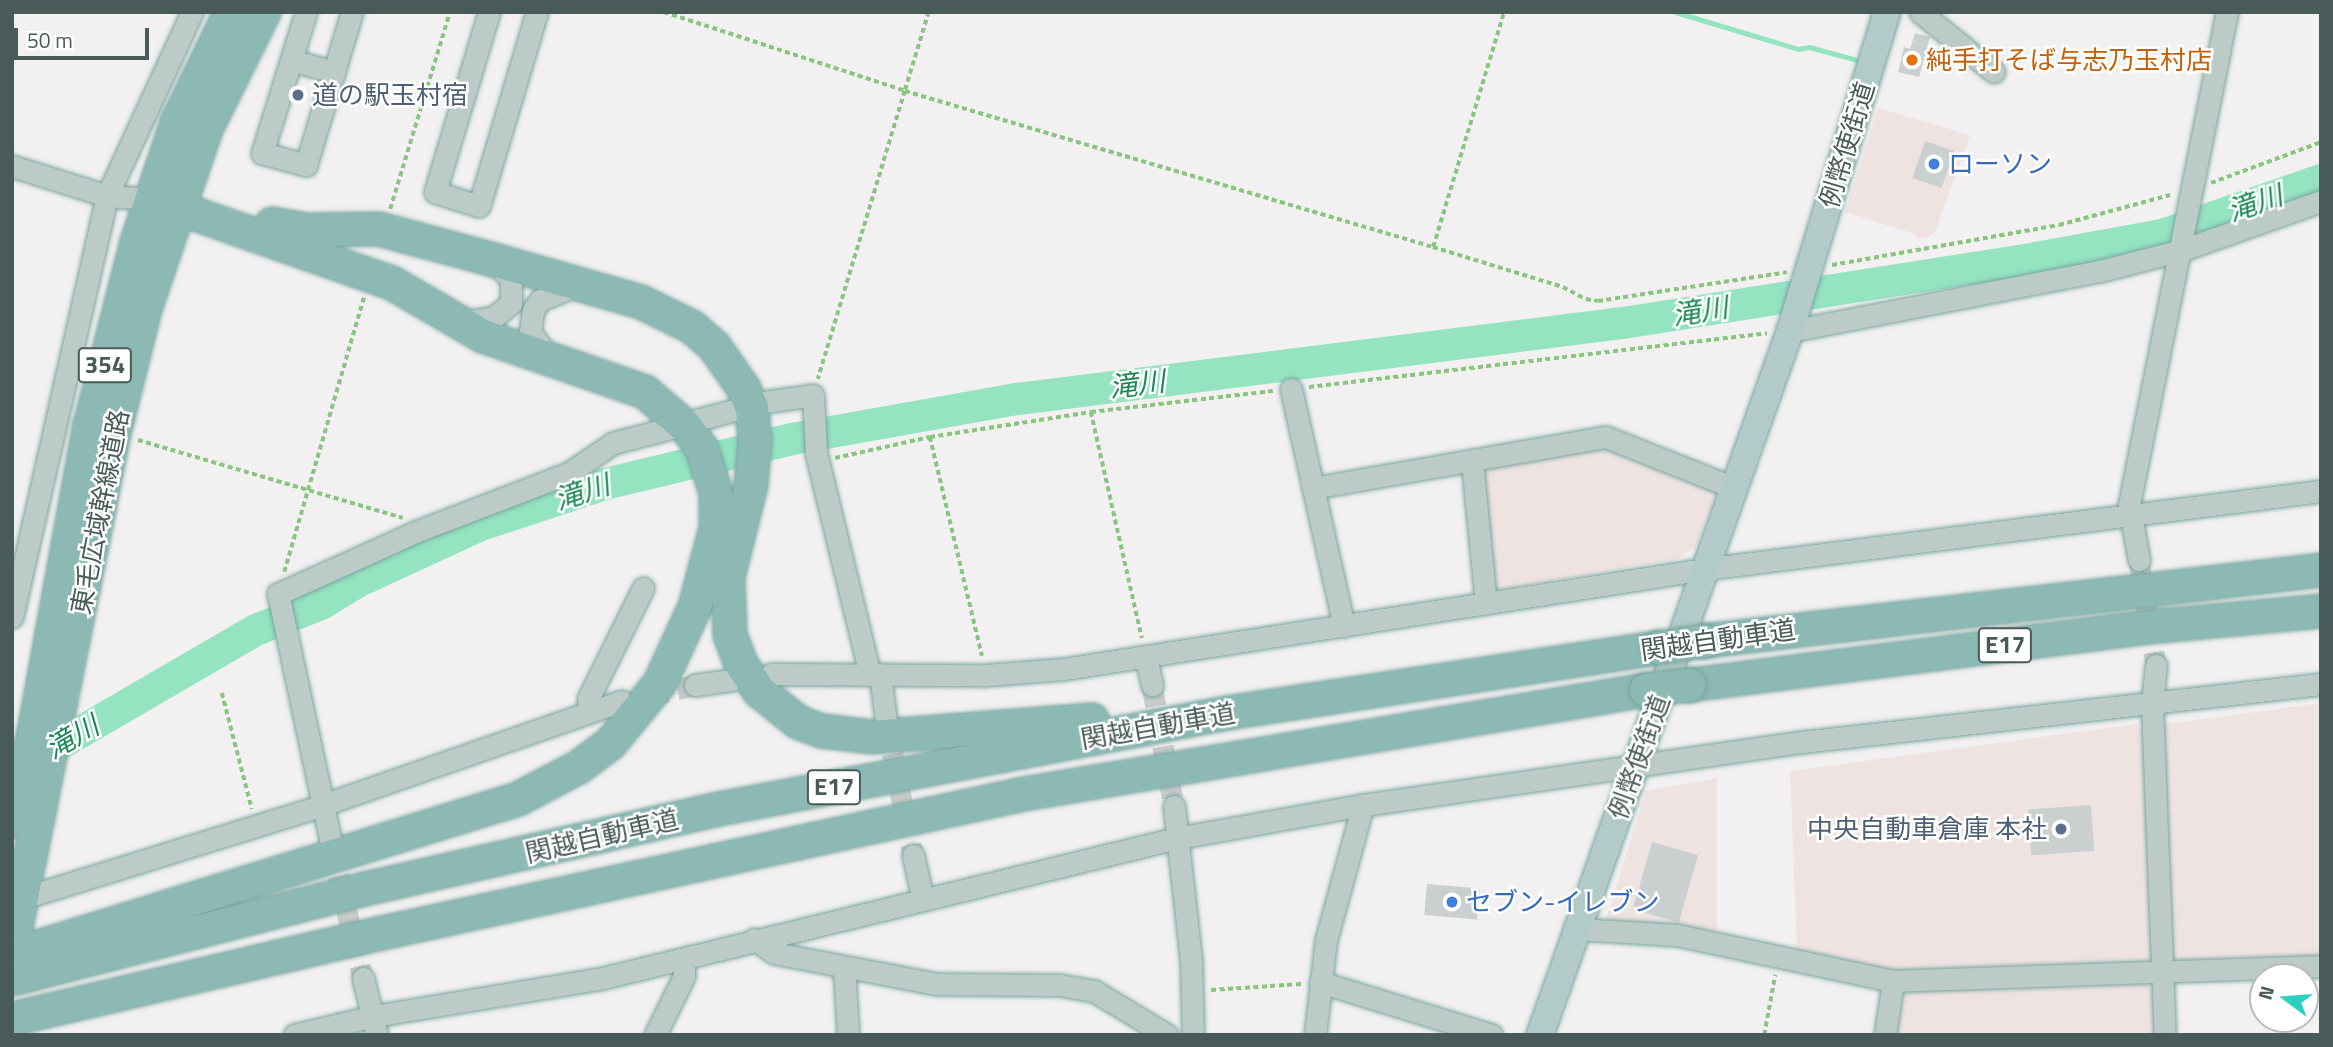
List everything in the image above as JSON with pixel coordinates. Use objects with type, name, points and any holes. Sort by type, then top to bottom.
[{"type":"highway","name":"東毛広域幹線道路","points":[[17,962],[23,898],[61,717],[114,433],[170,202],[177,123],[231,12]]},
{"type":"highway","name":"東毛広域幹線道路","points":[[15,808],[34,733],[90,426],[170,202],[264,12]]},
{"type":"highway","points":[[170,202],[283,227],[379,229],[641,302],[692,327],[732,366],[750,407],[755,440],[751,485],[728,577],[730,635],[741,664],[759,691],[798,722],[822,731],[872,737],[1227,713]]},
{"type":"highway","points":[[17,962],[518,799],[579,767],[611,743],[660,683],[708,567],[716,528],[716,493],[702,449],[685,426],[645,392],[456,323],[392,282],[170,202]]},
{"type":"highway","name":"関越自動車道","points":[[17,962],[373,887],[719,809],[1227,713],[1705,640],[2321,570]]},
{"type":"highway","name":"関越自動車道","points":[[12,1020],[382,933],[1024,794],[1646,690],[2160,626],[2321,611]]},
{"type":"main road","name":"例幣使街道","points":[[1539,1035],[1791,326],[1887,12]]},
{"type":"street","points":[[12,617],[107,196],[192,12]]},
{"type":"street","points":[[306,12],[262,153],[306,165],[352,12]]},
{"type":"street","points":[[489,12],[435,192],[479,206],[537,12]]},
{"type":"street","points":[[1920,12],[1994,72]]},
{"type":"street","points":[[2139,560],[2129,505],[2183,247],[2191,192],[2227,12]]},
{"type":"street","points":[[290,60],[334,72]]},
{"type":"street","points":[[12,166],[107,196],[170,202]]},
{"type":"street","points":[[1791,326],[2027,286],[2183,247],[2321,201]]},
{"type":"street","points":[[456,323],[494,317],[510,303],[511,279],[483,257]]},
{"type":"street","points":[[548,356],[530,332],[533,310],[540,300],[581,284]]},
{"type":"street","points":[[1291,389],[1344,626]]},
{"type":"street","points":[[331,843],[320,806],[278,597],[415,532],[569,472],[613,443],[750,407],[813,404],[816,453],[886,721]]},
{"type":"street","points":[[1313,488],[1606,437],[1735,488]]},
{"type":"street","points":[[1472,461],[1486,603]]},
{"type":"street","points":[[771,674],[986,675],[1146,657],[1704,569],[2321,491]]},
{"type":"street","points":[[590,709],[588,699],[643,588]]},
{"type":"street","points":[[1146,657],[1152,685]]},
{"type":"street","points":[[2156,664],[2152,703],[2165,1035]]},
{"type":"street","points":[[695,685],[732,680]]},
{"type":"street","points":[[294,1035],[376,1026],[684,959],[754,939],[1177,838],[1363,806],[1802,742],[2321,684]]},
{"type":"street","points":[[23,898],[320,806],[590,709],[621,701]]},
{"type":"street","points":[[1174,806],[1192,992],[1193,1035]]},
{"type":"street","points":[[1315,1035],[1326,940],[1363,806]]},
{"type":"street","points":[[913,855],[923,900]]},
{"type":"street","points":[[1577,929],[1677,935],[1894,981],[2321,966]]},
{"type":"street","points":[[754,939],[774,953],[937,984],[1059,985],[1094,991],[1167,1035]]},
{"type":"street","points":[[655,1035],[684,976],[684,959]]},
{"type":"street","points":[[844,967],[848,1035]]},
{"type":"street","points":[[363,978],[376,1026]]},
{"type":"street","points":[[1885,1035],[1894,981]]},
{"type":"street","points":[[1320,982],[1492,1035]]},
{"type":"path","points":[[387,218],[450,12]]},
{"type":"path","points":[[664,12],[905,90],[1433,247],[1598,301],[1807,273],[2059,225],[2191,192],[2321,142]]},
{"type":"path","points":[[813,404],[929,12]]},
{"type":"path","points":[[1433,247],[1504,12]]},
{"type":"path","points":[[278,597],[368,285]]},
{"type":"path","points":[[1091,412],[1146,657]]},
{"type":"path","points":[[114,433],[405,518],[415,532]]},
{"type":"path","points":[[930,437],[986,675]]},
{"type":"path","points":[[222,693],[256,826]]},
{"type":"path","points":[[1764,1035],[1778,955]]},
{"type":"path","points":[[1192,992],[1320,982]]},
{"type":"shaded area","points":[[1878,108],[1970,135],[1935,232],[1926,238],[1918,239],[1915,234],[1845,212]]},
{"type":"shaded area","points":[[1606,443],[1720,486],[1696,547],[1677,559],[1492,591],[1483,464]]},
{"type":"shaded area","points":[[2321,703],[2321,958],[2175,965],[2170,957],[2159,725]]},
{"type":"shaded area","points":[[2137,724],[2142,731],[2155,961],[1897,974],[1797,950],[1790,771]]},
{"type":"shaded area","points":[[1717,778],[1717,935],[1606,919],[1646,791]]},
{"type":"shaded area","points":[[2145,984],[2157,994],[2158,1035],[1893,1035],[1904,991]]},
{"type":"building","name":"純手打そば与志乃玉村店","points":[[1915,33],[1930,37],[1919,77],[1898,72],[1904,47],[1910,49]]},
{"type":"building","points":[[1925,141],[1954,151],[1942,188],[1912,178]]},
{"type":"building","name":"中央自動車倉庫 本社","points":[[2091,805],[2094,851],[2031,855],[2028,809]]},
{"type":"building","points":[[1652,842],[1698,855],[1679,923],[1633,909]]},
{"type":"building","name":"セブン-イレブン","points":[[1427,884],[1480,889],[1477,920],[1424,915]]},
{"type":"waterway","points":[[1675,12],[1798,49],[1809,47],[1861,61]]},
{"type":"waterway","name":"滝川","points":[[34,759],[256,630],[321,604],[357,582],[478,526],[605,484],[792,439],[1017,399],[1623,323],[2036,258],[2162,235],[2321,180]]},
{"type":"tunnel","points":[[2139,560],[2156,665]]},
{"type":"tunnel","points":[[647,696],[695,685]]},
{"type":"tunnel","points":[[1152,685],[1174,806]]},
{"type":"tunnel","points":[[886,723],[913,855]]},
{"type":"tunnel","points":[[331,845],[363,978]]},
{"type":"place","name":"純手打そば与志乃玉村店","points":[[1912,60]]},
{"type":"place","name":"道の駅玉村宿","points":[[298,95]]},
{"type":"place","name":"ローソン","points":[[1934,164]]},
{"type":"place","name":"中央自動車倉庫 本社","points":[[2061,829]]},
{"type":"place","name":"セブン-イレブン","points":[[1452,902]]}]
